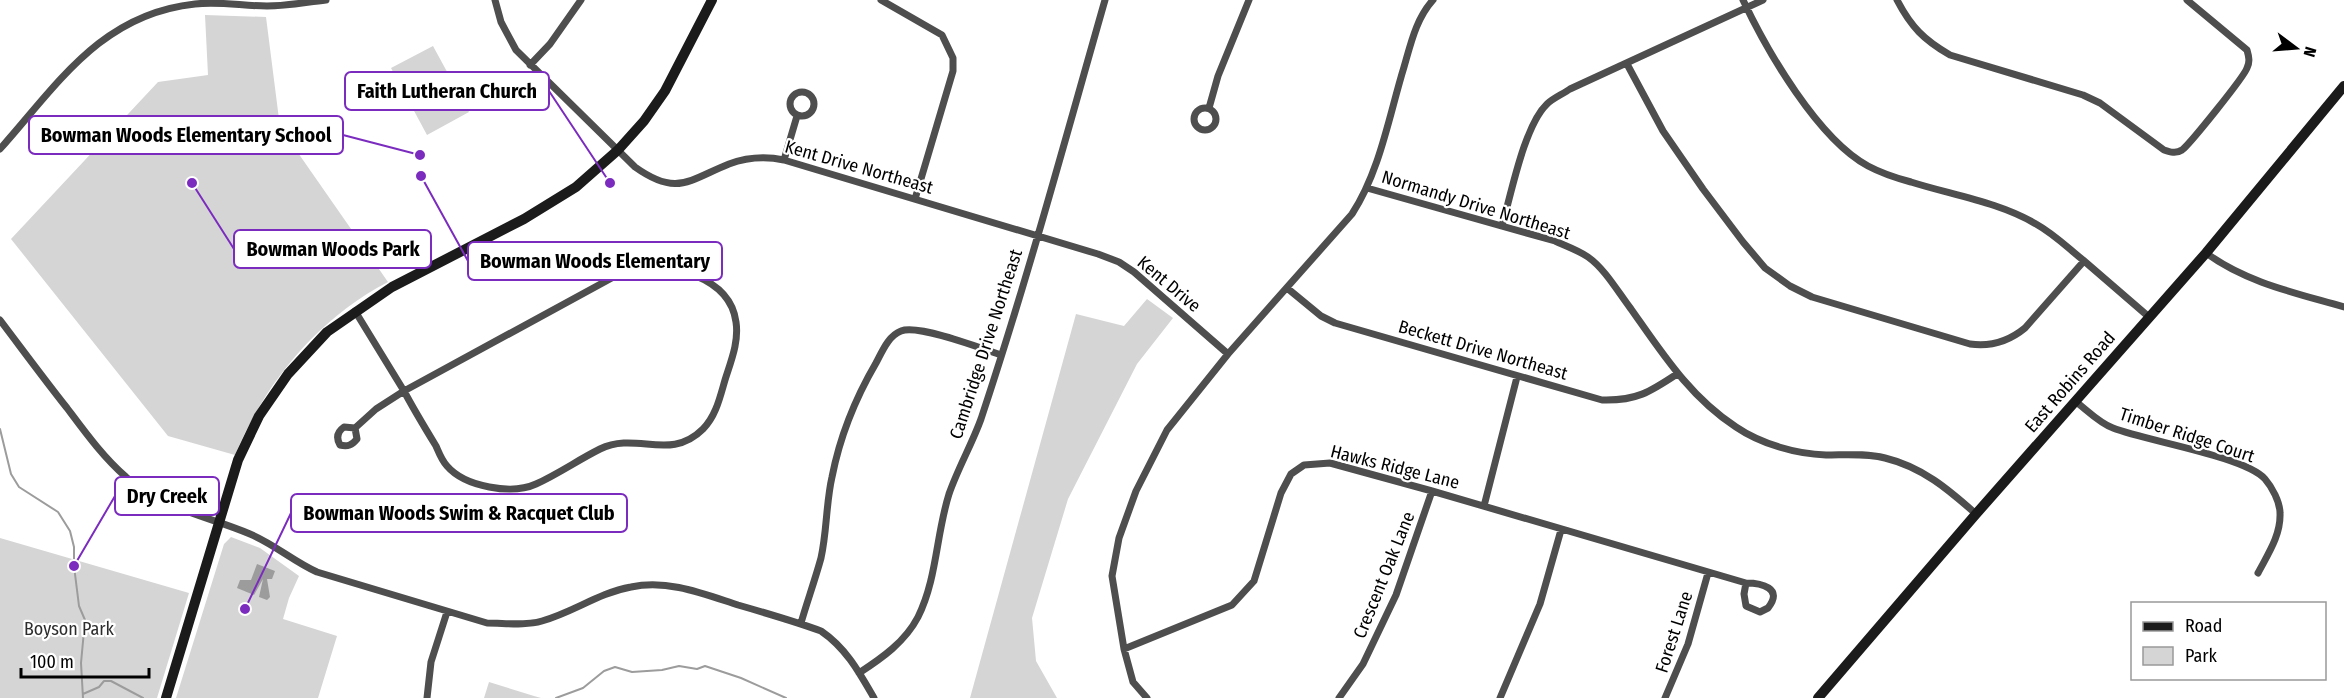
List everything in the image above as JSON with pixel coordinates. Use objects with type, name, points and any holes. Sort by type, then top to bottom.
[{"type":"street","points":[[0,149],[93,46],[138,17],[154,11],[193,4],[273,6],[326,0]]},
{"type":"street","name":"Kent Drive Northeast","points":[[495,0],[508,38],[516,50],[618,150],[648,176],[668,184],[682,184],[696,180],[729,164],[752,158],[765,157],[784,160],[1083,250]]},
{"type":"street","points":[[530,65],[556,37],[581,0]]},
{"type":"street","points":[[166,698],[238,460],[259,416],[274,393],[306,353],[327,332],[355,311],[392,287],[524,219],[576,187],[618,150],[644,121],[665,91],[712,0]]},
{"type":"street","points":[[881,0],[942,35],[953,58],[952,71],[915,199]]},
{"type":"street","name":"Cambridge Drive Northeast","points":[[859,673],[899,643],[917,619],[928,593],[940,527],[950,492],[980,422],[1106,0]]},
{"type":"street","points":[[1209,108],[1218,76],[1249,0]]},
{"type":"street","points":[[1147,698],[1133,682],[1124,649],[1112,576],[1119,538],[1136,491],[1167,430],[1228,354],[1352,214],[1367,188],[1417,26],[1433,0]]},
{"type":"street","points":[[1502,226],[1528,136],[1547,104],[1570,89],[1627,64],[1745,4],[1763,0]]},
{"type":"street","points":[[1897,0],[1913,28],[1950,55],[2083,95],[2100,103],[2164,150],[2172,153],[2182,151],[2247,70],[2250,60],[2247,50],[2187,0]]},
{"type":"street","points":[[1745,4],[1767,48],[1792,86],[1822,125],[1854,156],[1886,174],[2020,216],[2054,236],[2149,316]]},
{"type":"street","points":[[1627,64],[1663,130],[1702,189],[1743,242],[1765,268],[1790,286],[1812,297],[1970,344],[1986,346],[2014,337],[2025,328],[2084,261]]},
{"type":"street","name":"East Robins Road","points":[[1818,698],[2149,316],[2206,254],[2344,86]]},
{"type":"street","points":[[784,160],[797,116]]},
{"type":"street","name":"Normandy Drive Northeast","points":[[1367,188],[1555,241],[1589,258],[1612,283],[1677,374],[1698,398],[1718,415],[1748,434],[1801,452],[1882,457],[1903,463],[1944,485],[1977,514]]},
{"type":"street","name":"Kent Drive","points":[[1083,250],[1119,262],[1134,272],[1228,354]]},
{"type":"street","points":[[2206,254],[2227,269],[2252,279],[2344,307]]},
{"type":"street","points":[[355,311],[404,391],[447,466],[465,479],[491,488],[510,490],[535,485],[616,442],[635,442],[656,446],[674,445],[690,439],[704,429],[717,406],[736,341],[734,310],[718,288],[697,276],[656,266],[630,268],[404,391],[376,409],[355,428]]},
{"type":"street","name":"Beckett Drive Northeast","points":[[1287,288],[1321,316],[1335,323],[1602,400],[1637,397],[1652,391],[1677,374]]},
{"type":"street","points":[[0,320],[98,448],[127,479],[188,513],[249,533],[317,572],[447,612],[487,622],[516,624],[541,622],[598,596],[633,586],[663,584],[688,589],[821,631],[835,640],[847,654],[874,698]]},
{"type":"street","points":[[801,623],[821,558],[831,479],[840,441],[851,409],[864,382],[890,338],[901,331],[916,329],[1001,354]]},
{"type":"street","points":[[1484,506],[1517,377]]},
{"type":"street","name":"Timber Ridge Court","points":[[2075,401],[2112,428],[2223,459],[2246,467],[2265,478],[2275,495],[2280,512],[2276,537],[2258,573]]},
{"type":"street","name":"Hawks Ridge Lane","points":[[1124,649],[1232,605],[1254,581],[1281,493],[1291,474],[1304,465],[1330,463],[1746,584],[1766,585],[1773,597],[1768,608],[1760,612],[1746,606],[1744,594],[1746,584]]},
{"type":"street","name":"Crescent Oak Lane","points":[[1339,698],[1363,664],[1396,595],[1432,491]]},
{"type":"street","points":[[1500,698],[1540,604],[1561,530]]},
{"type":"street","name":"Forest Lane","points":[[1665,698],[1688,644],[1708,573]]},
{"type":"street","points":[[427,698],[430,662],[447,612]]},
{"type":"green space","points":[[205,15],[266,17],[280,127],[388,282],[362,297],[338,315],[296,355],[262,403],[235,455],[168,436],[11,239],[158,82],[208,75]]},
{"type":"green space","points":[[433,46],[469,112],[427,135],[391,68]]},
{"type":"green space","points":[[1147,299],[1173,318],[1137,364],[1068,499],[1032,618],[1036,661],[1057,698],[970,698],[1076,314],[1124,326]]},
{"type":"green space","points":[[231,537],[260,548],[299,576],[283,619],[337,636],[318,698],[176,698],[224,544]]},
{"type":"green space","name":"Boyson Park","points":[[0,538],[189,593],[157,698],[0,698]]},
{"type":"green space","points":[[489,682],[534,696],[541,698],[484,698]]},
{"type":"shaded area","points":[[257,564],[275,571],[272,579],[267,579],[270,597],[267,600],[259,597],[263,579],[254,595],[237,588],[240,580],[251,580]]},
{"type":"waterway","points":[[0,429],[11,474],[19,487],[58,512],[70,531],[74,547],[79,606],[85,620],[81,663],[83,698]]},
{"type":"waterway","points":[[556,698],[583,688],[604,671],[615,667],[632,672],[662,670],[679,666],[697,669],[705,666],[741,678],[786,698]]},
{"type":"waterway","points":[[83,694],[99,687],[104,681],[111,681],[143,698]]},
{"type":"place","name":"Bowman Woods Elementary School","points":[[420,155]]},
{"type":"place","name":"Bowman Woods Elementary","points":[[421,176]]},
{"type":"place","name":"Bowman Woods Park","points":[[192,183]]},
{"type":"place","name":"Faith Lutheran Church","points":[[610,183]]},
{"type":"place","name":"Dry Creek","points":[[74,566]]},
{"type":"place","name":"Bowman Woods Swim & Racquet Club","points":[[245,609]]}]
